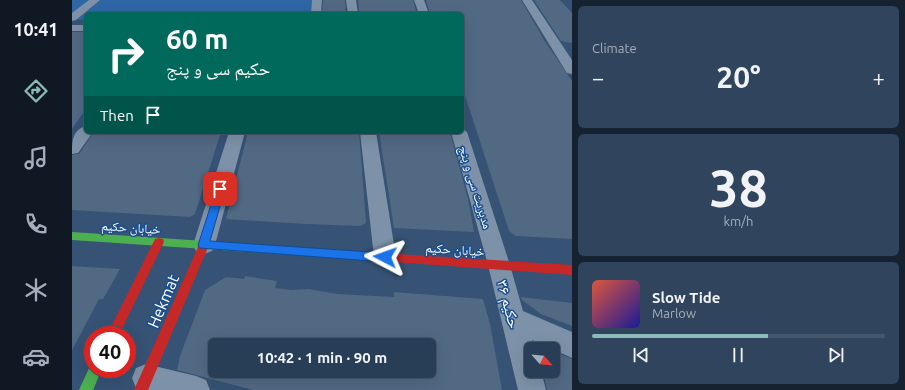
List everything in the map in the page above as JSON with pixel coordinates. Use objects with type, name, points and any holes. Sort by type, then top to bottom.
[{"type":"street","points":[[72,18],[95,0]]},
{"type":"street","points":[[316,0],[316,12]]},
{"type":"street","points":[[351,0],[353,12]]},
{"type":"street","points":[[419,0],[423,12]]},
{"type":"street","points":[[527,0],[572,70]]},
{"type":"street","points":[[72,28],[84,28]]},
{"type":"street","points":[[556,45],[572,48]]},
{"type":"street","points":[[72,149],[84,134]]},
{"type":"street","points":[[204,245],[236,134]]},
{"type":"street","points":[[368,134],[385,257]]},
{"type":"street","name":"مدیریت سی و پنج","points":[[460,134],[499,265]]},
{"type":"street","name":"خیابان حکیم","points":[[72,236],[572,270]]},
{"type":"street","name":"Hekmat","points":[[117,326],[159,242]]},
{"type":"street","name":"Hekmat","points":[[144,384],[204,245]]},
{"type":"street","name":"حکیم ۳۶","points":[[499,265],[532,390]]},
{"type":"street","points":[[513,319],[572,345]]},
{"type":"street","points":[[86,390],[92,378]]},
{"type":"street","points":[[144,384],[196,390]]},
{"type":"shaded area","points":[[72,0],[313,0],[312,12],[84,12],[84,20],[72,19]]},
{"type":"building","points":[[323,0],[345,0],[346,12],[322,12]]},
{"type":"building","points":[[358,0],[413,0],[416,12],[359,12]]},
{"type":"building","points":[[426,0],[521,0],[543,38],[542,37],[572,81],[572,239],[516,236],[509,231],[464,92],[464,12],[429,12]]},
{"type":"building","points":[[534,0],[560,0],[572,13],[572,43],[561,41]]},
{"type":"building","points":[[72,32],[84,32],[84,112],[72,129]]},
{"type":"building","points":[[93,134],[220,134],[195,214],[190,217],[72,210],[72,155],[79,154]]},
{"type":"building","points":[[247,134],[359,134],[366,223],[360,226],[226,219]]},
{"type":"building","points":[[379,134],[451,134],[468,199],[474,232],[394,228]]},
{"type":"building","points":[[72,266],[120,269],[103,299],[99,299],[72,350]]},
{"type":"building","points":[[245,276],[277,281],[275,288],[291,290],[309,289],[337,294],[394,297],[394,292],[483,299],[490,324],[502,390],[253,390],[177,370],[180,356],[205,290],[226,277],[244,279]]},
{"type":"building","points":[[521,297],[572,303],[572,326],[541,314],[522,300]]},
{"type":"building","points":[[560,354],[572,359],[572,390],[547,390],[544,378],[560,378]]},
{"type":"traffic: fast","points":[[72,236],[381,257]]},
{"type":"traffic: fast","points":[[86,390],[92,378]]},
{"type":"traffic: jam","points":[[117,326],[159,242]]},
{"type":"traffic: jam","points":[[141,390],[204,245]]},
{"type":"traffic: jam","points":[[381,257],[572,270]]},
{"type":"route","points":[[220,189],[204,245],[385,257]]}]
